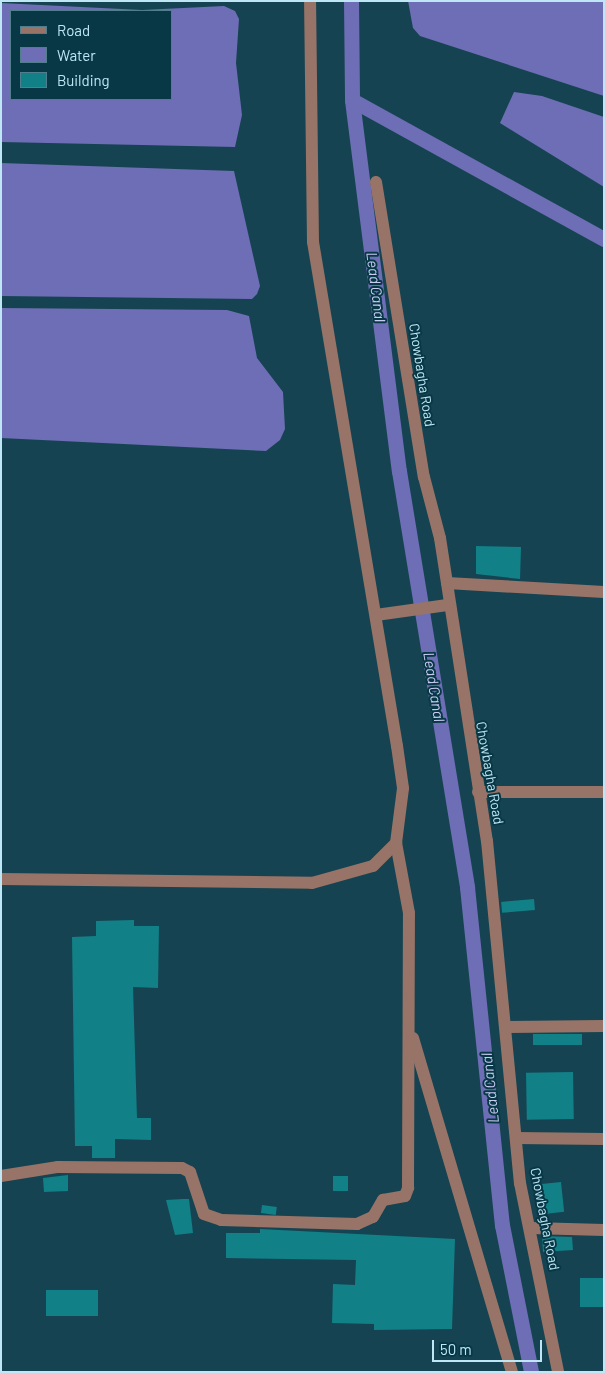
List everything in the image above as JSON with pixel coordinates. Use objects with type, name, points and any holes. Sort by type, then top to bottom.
[{"type":"street","points":[[1,1176],[48,1167],[182,1168],[190,1172],[199,1205],[211,1218],[366,1221],[383,1200],[405,1196],[408,1188],[409,913],[396,843],[403,788],[313,242],[310,1]]},
{"type":"street","name":"Chowbagha Road","points":[[376,182],[424,477],[447,583],[447,604],[487,841],[516,1138],[558,1372]]},
{"type":"street","points":[[447,583],[604,592]]},
{"type":"street","points":[[376,615],[447,604]]},
{"type":"street","points":[[478,792],[604,792]]},
{"type":"street","points":[[1,879],[312,883],[373,866],[396,843]]},
{"type":"street","points":[[409,1026],[512,1372]]},
{"type":"street","points":[[506,1027],[604,1026]]},
{"type":"street","points":[[516,1138],[604,1139]]},
{"type":"street","points":[[531,1228],[604,1230]]},
{"type":"water","points":[[408,1],[604,1],[604,96],[420,36],[413,28]]},
{"type":"water","points":[[1,3],[142,10],[224,6],[235,11],[239,19],[236,63],[242,115],[235,147],[1,142]]},
{"type":"water","points":[[514,92],[542,96],[604,117],[604,187],[500,123]]},
{"type":"water","points":[[1,163],[234,171],[260,286],[257,294],[252,299],[1,296]]},
{"type":"water","points":[[1,308],[227,310],[249,316],[257,358],[283,392],[285,429],[280,440],[266,451],[1,438]]},
{"type":"building","points":[[476,546],[521,547],[520,579],[476,574]]},
{"type":"building","points":[[534,899],[535,910],[502,913],[501,902]]},
{"type":"building","points":[[134,920],[134,926],[159,926],[158,988],[133,987],[137,1118],[151,1118],[151,1140],[115,1139],[115,1158],[92,1158],[92,1146],[75,1146],[72,937],[96,936],[96,921]]},
{"type":"building","points":[[533,1034],[582,1034],[582,1045],[533,1045]]},
{"type":"building","points":[[573,1072],[574,1119],[527,1120],[526,1073]]},
{"type":"building","points":[[68,1175],[68,1191],[44,1192],[43,1178]]},
{"type":"building","points":[[333,1176],[348,1176],[348,1191],[333,1191]]},
{"type":"building","points":[[561,1182],[564,1212],[542,1214],[539,1184]]},
{"type":"building","points":[[189,1199],[193,1233],[175,1235],[166,1200]]},
{"type":"building","points":[[262,1205],[277,1207],[276,1215],[261,1213]]},
{"type":"building","points":[[260,1229],[455,1239],[452,1329],[374,1330],[374,1324],[332,1323],[333,1284],[355,1285],[356,1260],[226,1258],[226,1233],[260,1233]]},
{"type":"building","points":[[542,1236],[572,1237],[573,1250],[543,1252]]},
{"type":"building","points":[[580,1278],[604,1278],[604,1307],[580,1307]]},
{"type":"building","points":[[46,1290],[98,1290],[98,1316],[46,1316]]},
{"type":"waterway","name":"Lead Canal","points":[[351,1],[352,100],[399,471],[467,887],[502,1225],[531,1372]]},
{"type":"waterway","points":[[352,100],[604,239]]}]
